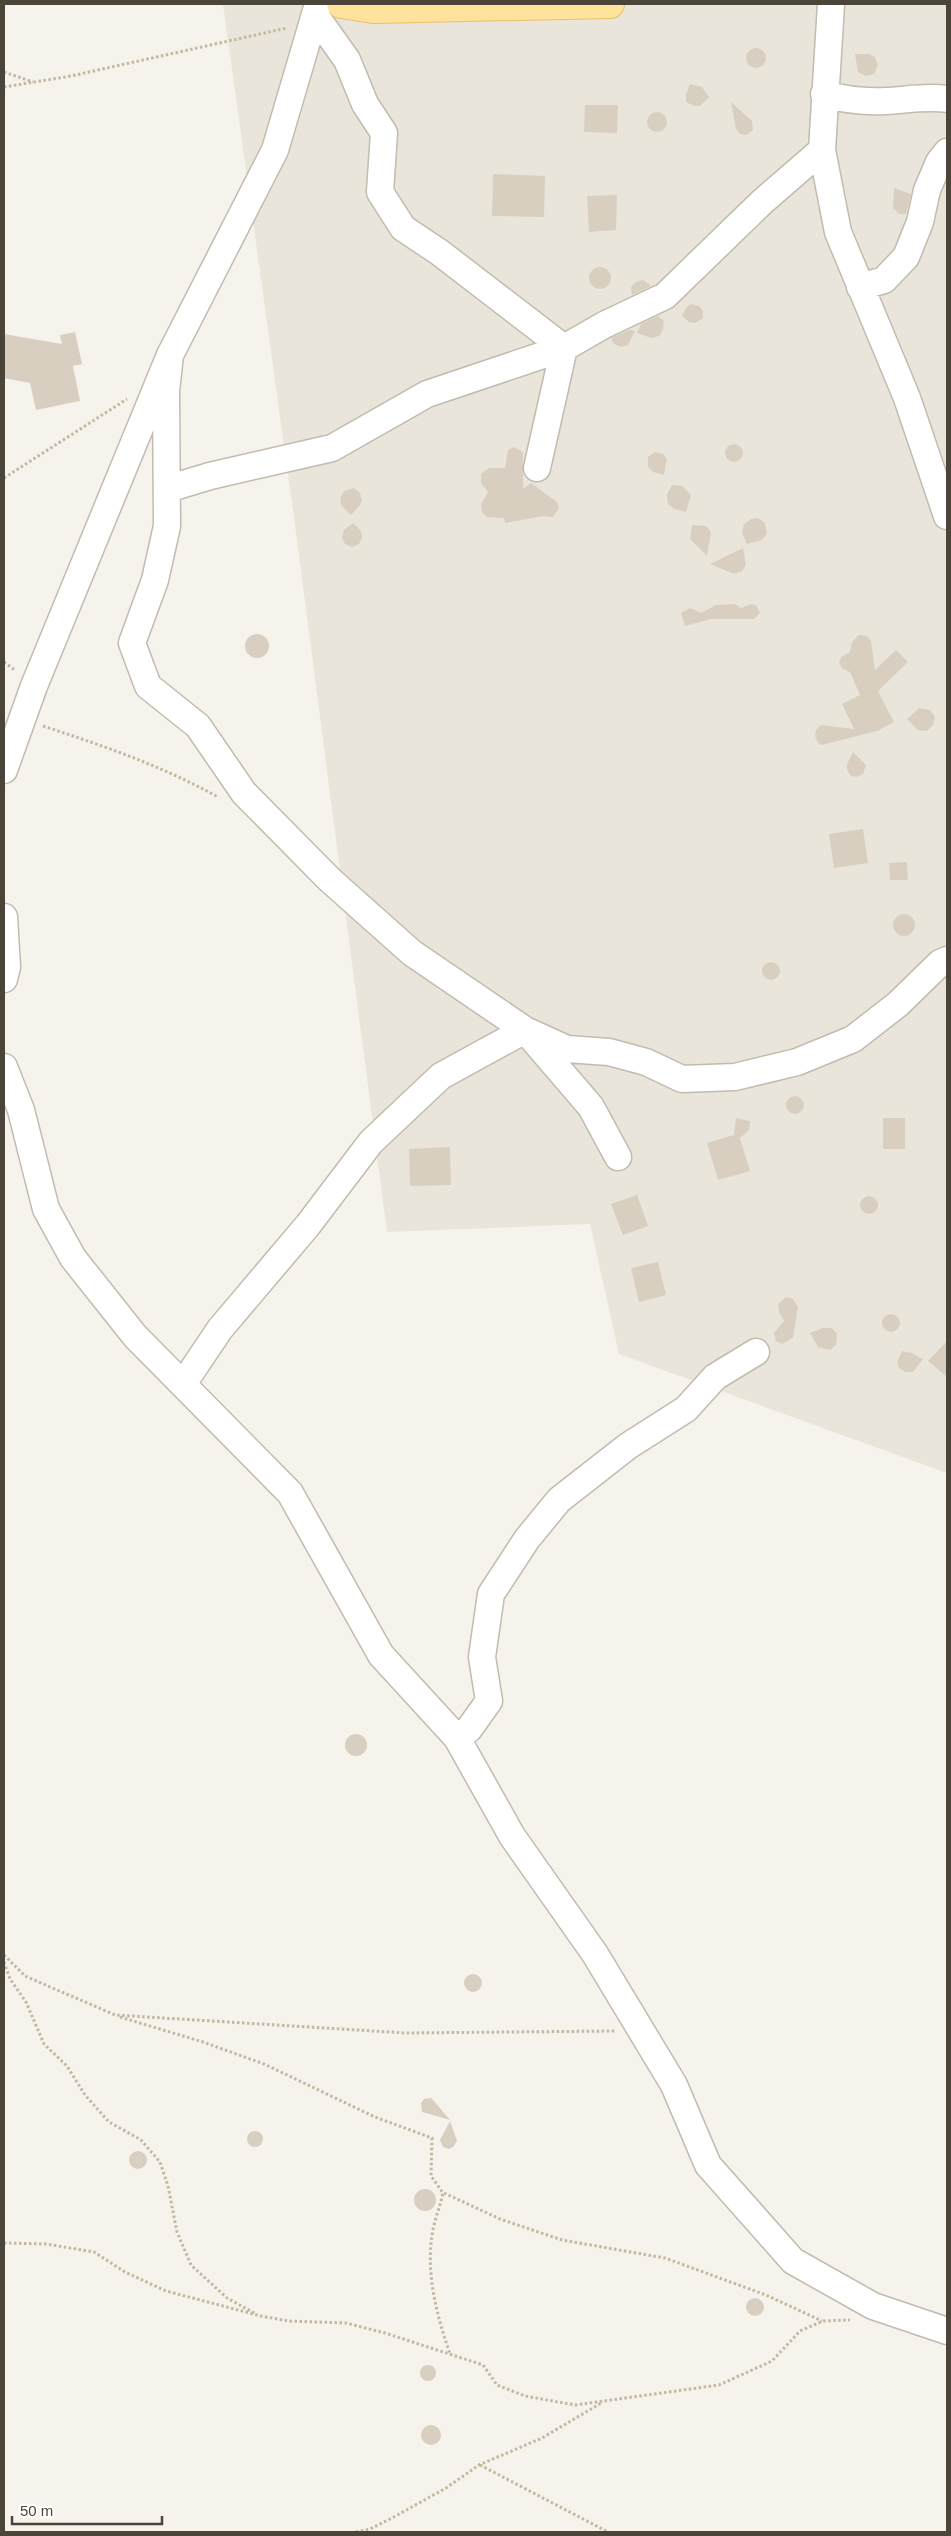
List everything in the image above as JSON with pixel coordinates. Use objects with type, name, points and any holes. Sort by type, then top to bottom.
[{"type":"main road","points":[[353,5],[373,9],[610,4]]},
{"type":"street","points":[[831,4],[822,150],[838,232],[907,398],[947,516]]},
{"type":"street","points":[[315,14],[347,60],[365,104],[384,133],[380,192],[403,228],[439,252],[564,348]]},
{"type":"street","points":[[4,770],[22,720],[170,355],[275,150],[315,14]]},
{"type":"street","points":[[824,94],[850,101],[947,98]]},
{"type":"street","points":[[167,489],[210,476],[332,448],[427,394],[564,348],[604,325],[666,296],[762,202],[822,150]]},
{"type":"street","points":[[860,287],[884,280],[906,257],[920,222],[927,190],[939,162],[947,152]]},
{"type":"street","points":[[537,468],[564,348]]},
{"type":"street","points":[[170,355],[166,391],[167,526],[155,580],[132,643],[148,686],[198,726],[244,793],[330,880],[412,953],[525,1030],[567,1049],[609,1052],[646,1062],[682,1079],[735,1077],[797,1062],[853,1039],[898,1004],[940,963],[947,960]]},
{"type":"street","points":[[4,917],[7,967],[4,979]]},
{"type":"street","points":[[525,1030],[591,1107],[618,1157]]},
{"type":"street","points":[[183,1384],[220,1329],[308,1225],[371,1142],[440,1076],[525,1030]]},
{"type":"street","points":[[4,1067],[21,1110],[46,1209],[73,1258],[135,1336],[290,1493],[381,1655],[457,1738],[512,1836],[594,1954],[674,2085],[708,2165],[793,2261],[873,2306],[947,2331]]},
{"type":"street","points":[[457,1738],[469,1730],[489,1701],[482,1657],[491,1594],[527,1539],[559,1500],[628,1446],[686,1409],[714,1377],[756,1352]]},
{"type":"street","points":[[912,2318],[947,2319]]},
{"type":"path","points":[[4,87],[71,76],[315,14]]},
{"type":"path","points":[[4,72],[34,82]]},
{"type":"path","points":[[4,478],[127,399],[133,393]]},
{"type":"path","points":[[22,720],[119,751],[184,778],[218,798]]},
{"type":"path","points":[[4,1955],[25,1976],[115,2015],[264,2064],[375,2117],[432,2138],[431,2176],[444,2193],[500,2219],[562,2240],[664,2258],[766,2295],[823,2321]]},
{"type":"path","points":[[4,1962],[10,1979],[26,2002],[44,2044],[66,2066],[85,2094],[109,2122],[141,2140],[160,2162],[168,2186],[177,2232],[191,2265],[227,2298],[261,2316]]},
{"type":"path","points":[[115,2015],[406,2033],[641,2030]]},
{"type":"path","points":[[444,2193],[432,2235],[430,2277],[441,2327],[450,2354]]},
{"type":"path","points":[[4,2244],[46,2244],[94,2252],[125,2272],[166,2291],[261,2316],[288,2321],[346,2323],[450,2354],[483,2366],[497,2385],[525,2396],[575,2405],[719,2385],[772,2361],[800,2331],[823,2321],[858,2320]]},
{"type":"path","points":[[356,2532],[370,2529],[431,2497],[480,2465],[542,2438],[605,2401]]},
{"type":"path","points":[[480,2465],[608,2532]]},
{"type":"shaded area","points":[[223,4],[947,4],[947,1473],[619,1354],[590,1224],[387,1232],[297,540]]},
{"type":"building","points":[[756,48],[763,51],[766,58],[763,65],[756,68],[749,65],[746,58],[749,51]]},
{"type":"building","points":[[855,54],[869,54],[875,57],[878,65],[874,74],[866,76],[858,72]]},
{"type":"building","points":[[690,84],[702,87],[709,97],[700,106],[694,106],[686,102],[686,94]]},
{"type":"building","points":[[731,102],[752,121],[753,130],[747,135],[740,134],[736,129]]},
{"type":"building","points":[[585,105],[618,105],[617,133],[584,132]]},
{"type":"building","points":[[657,112],[664,115],[667,122],[664,129],[657,132],[650,129],[647,122],[650,115]]},
{"type":"building","points":[[493,174],[545,176],[544,217],[492,216]]},
{"type":"building","points":[[894,188],[911,194],[906,214],[899,214],[893,208]]},
{"type":"building","points":[[617,195],[616,230],[589,232],[587,196]]},
{"type":"building","points":[[600,267],[608,270],[611,278],[608,286],[600,289],[592,286],[589,278],[592,270]]},
{"type":"building","points":[[643,280],[651,286],[632,295],[631,287],[636,282]]},
{"type":"building","points":[[691,304],[699,306],[703,311],[703,318],[695,323],[689,322],[682,316],[686,308]]},
{"type":"building","points":[[658,316],[664,321],[663,330],[659,336],[651,338],[637,333],[641,324]]},
{"type":"building","points":[[629,330],[635,331],[628,345],[621,347],[614,344],[611,338]]},
{"type":"building","points":[[75,332],[82,364],[73,366],[80,401],[36,410],[30,383],[4,378],[4,334],[62,344],[60,335]]},
{"type":"building","points":[[734,444],[740,447],[743,453],[740,459],[734,462],[728,459],[725,453],[728,447]]},
{"type":"building","points":[[514,447],[523,452],[523,489],[531,483],[557,502],[559,508],[553,517],[543,516],[505,523],[504,518],[487,517],[482,512],[481,504],[488,492],[481,483],[481,474],[489,468],[505,468],[508,450]]},
{"type":"building","points":[[655,452],[663,454],[667,459],[664,475],[653,472],[648,467],[648,457]]},
{"type":"building","points":[[672,485],[682,486],[691,495],[686,512],[674,509],[668,504],[667,495]]},
{"type":"building","points":[[354,488],[360,493],[362,500],[351,515],[341,505],[340,498],[344,491]]},
{"type":"building","points":[[758,518],[765,523],[767,533],[762,540],[747,544],[742,533],[744,524],[751,519]]},
{"type":"building","points":[[353,523],[361,531],[362,538],[359,544],[352,547],[345,544],[342,538],[344,530]]},
{"type":"building","points":[[692,525],[706,526],[711,532],[707,556],[690,539]]},
{"type":"building","points":[[743,548],[746,565],[742,571],[734,574],[710,564]]},
{"type":"building","points":[[735,604],[741,608],[751,604],[756,605],[760,613],[754,619],[711,619],[685,626],[681,613],[690,608],[701,613],[716,605]]},
{"type":"building","points":[[257,634],[266,637],[269,646],[266,655],[257,658],[248,655],[245,646],[248,637]]},
{"type":"building","points":[[859,635],[867,636],[871,641],[875,670],[896,650],[908,662],[878,691],[894,722],[877,731],[822,745],[818,743],[815,736],[816,730],[821,725],[854,729],[842,704],[860,695],[850,672],[843,669],[839,664],[841,657],[850,652],[852,642]]},
{"type":"building","points":[[919,708],[930,710],[935,717],[933,725],[927,731],[918,730],[907,719]]},
{"type":"building","points":[[853,752],[866,765],[863,774],[857,777],[851,776],[847,770],[847,764]]},
{"type":"building","points":[[863,829],[868,863],[834,868],[829,834]]},
{"type":"building","points":[[907,862],[908,880],[890,880],[889,863]]},
{"type":"building","points":[[904,914],[912,917],[915,925],[912,933],[904,936],[896,933],[893,925],[896,917]]},
{"type":"building","points":[[767,962],[775,962],[780,967],[778,978],[767,980],[762,975],[762,967]]},
{"type":"building","points":[[795,1096],[801,1099],[804,1105],[801,1111],[795,1114],[789,1111],[786,1105],[789,1099]]},
{"type":"building","points":[[736,1118],[750,1121],[749,1130],[740,1138],[750,1171],[718,1180],[707,1143],[734,1135]]},
{"type":"building","points":[[883,1118],[905,1118],[905,1149],[883,1149]]},
{"type":"building","points":[[450,1147],[451,1185],[410,1186],[409,1149]]},
{"type":"building","points":[[637,1195],[648,1226],[623,1235],[611,1204]]},
{"type":"building","points":[[869,1196],[875,1199],[878,1205],[875,1211],[869,1214],[863,1211],[860,1205],[863,1199]]},
{"type":"building","points":[[658,1262],[666,1295],[639,1302],[631,1268]]},
{"type":"building","points":[[786,1297],[793,1299],[798,1307],[793,1338],[782,1344],[776,1341],[774,1333],[784,1321],[779,1312],[778,1304]]},
{"type":"building","points":[[891,1314],[897,1317],[900,1323],[897,1329],[891,1332],[885,1329],[882,1323],[885,1317]]},
{"type":"building","points":[[823,1328],[832,1328],[837,1334],[836,1345],[830,1350],[818,1347],[810,1333]]},
{"type":"building","points":[[947,1341],[947,1377],[928,1361]]},
{"type":"building","points":[[902,1351],[912,1353],[923,1359],[913,1372],[905,1372],[899,1368],[897,1362]]},
{"type":"building","points":[[352,1734],[360,1734],[367,1741],[367,1749],[360,1756],[352,1756],[345,1749],[345,1741]]},
{"type":"building","points":[[473,1974],[479,1977],[482,1983],[479,1989],[473,1992],[467,1989],[464,1983],[467,1977]]},
{"type":"building","points":[[431,2098],[450,2120],[422,2112],[421,2103],[424,2099]]},
{"type":"building","points":[[450,2121],[457,2141],[449,2149],[443,2147],[440,2140]]},
{"type":"building","points":[[252,2131],[258,2131],[263,2136],[261,2145],[252,2147],[247,2142],[247,2136]]},
{"type":"building","points":[[138,2151],[144,2154],[147,2160],[144,2166],[138,2169],[132,2166],[129,2160],[132,2154]]},
{"type":"building","points":[[425,2189],[435,2196],[436,2200],[429,2210],[425,2211],[415,2204],[414,2200],[421,2190]]},
{"type":"building","points":[[751,2298],[759,2298],[764,2303],[762,2314],[751,2316],[746,2311],[746,2303]]},
{"type":"building","points":[[425,2365],[431,2365],[436,2370],[434,2379],[425,2381],[420,2376],[420,2370]]},
{"type":"building","points":[[431,2425],[438,2428],[441,2435],[438,2442],[431,2445],[424,2442],[421,2435],[424,2428]]}]
